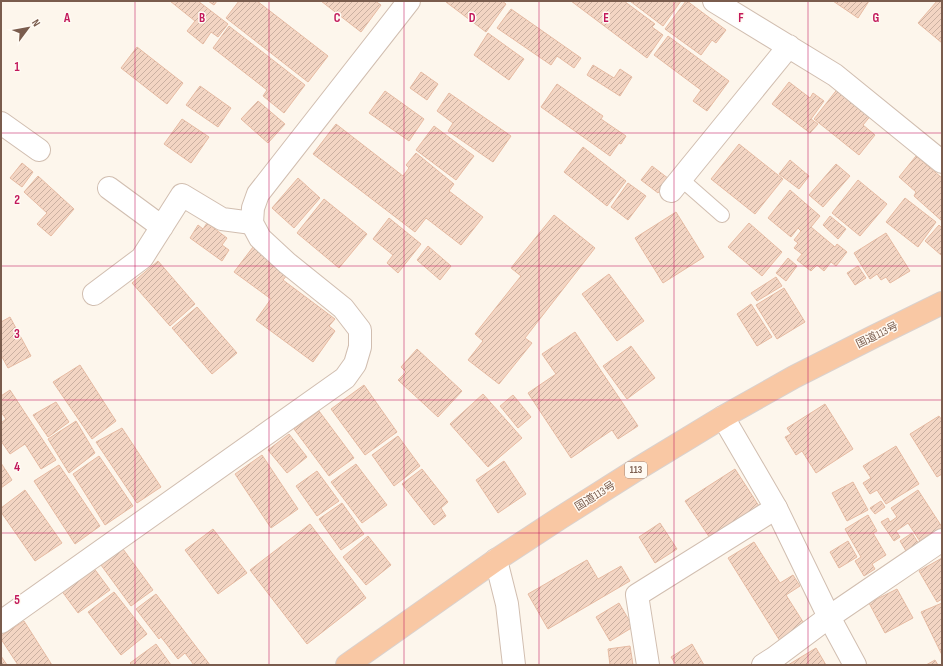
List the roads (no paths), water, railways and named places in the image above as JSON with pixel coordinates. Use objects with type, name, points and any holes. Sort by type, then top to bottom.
[{"type":"highway","name":"国道113号","points":[[347,665],[496,560],[560,518],[723,417],[794,377],[942,303]]},
{"type":"street","points":[[1,622],[345,378],[355,364],[360,347],[360,330],[343,308],[287,263],[260,238],[252,223],[253,208],[258,194],[410,1]]},
{"type":"street","points":[[714,1],[835,75],[942,162]]},
{"type":"street","points":[[676,185],[789,46]]},
{"type":"street","points":[[1,123],[39,150]]},
{"type":"street","points":[[109,188],[162,226]]},
{"type":"street","points":[[94,294],[142,258],[182,195],[222,219],[252,223]]},
{"type":"street","points":[[723,417],[776,508],[829,617],[855,665]]},
{"type":"street","points":[[648,665],[636,595],[776,508]]},
{"type":"street","points":[[771,663],[829,617],[942,540]]},
{"type":"street","points":[[496,560],[507,604],[514,665]]},
{"type":"lane","points":[[676,185],[722,215]]}]
